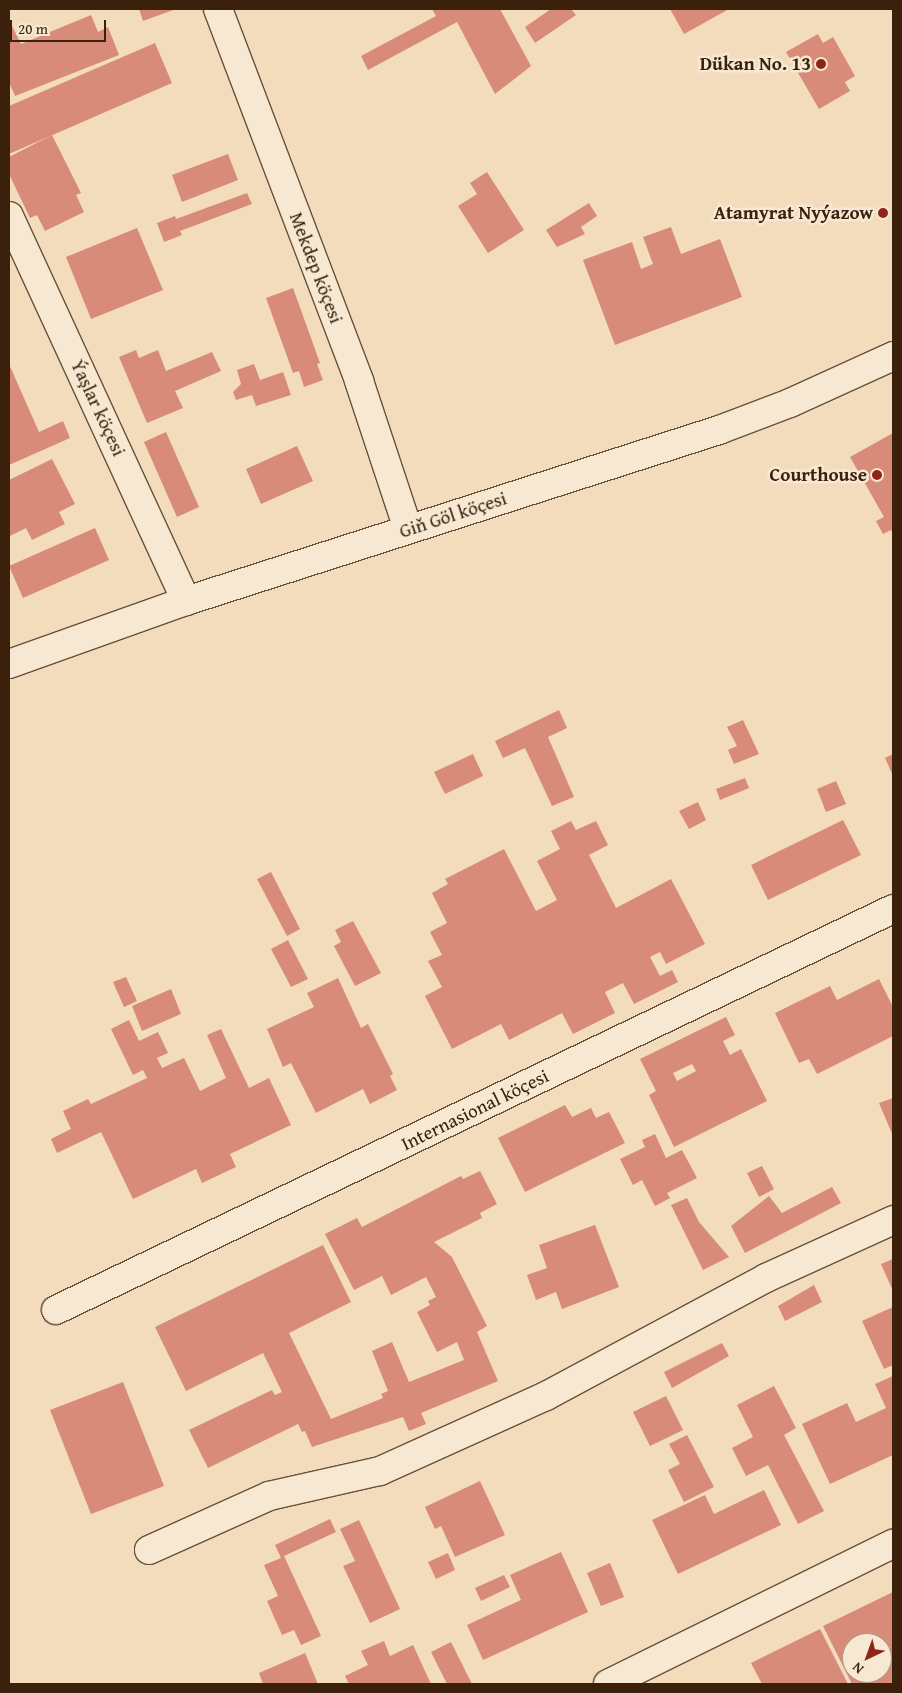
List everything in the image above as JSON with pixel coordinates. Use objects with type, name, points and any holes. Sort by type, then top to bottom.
[{"type":"street","name":"Mekdep köçesi","points":[[218,9],[359,381],[408,529]]},
{"type":"street","name":"Ýaşlar köçesi","points":[[9,216],[186,602]]},
{"type":"street","name":"Giň Göl köçesi","points":[[9,664],[186,602],[719,430],[790,403],[893,356]]},
{"type":"street","name":"Internasional köçesi","points":[[56,1310],[893,910]]},
{"type":"street","points":[[148,1550],[269,1496],[380,1471],[546,1396],[766,1278],[893,1220]]},
{"type":"street","points":[[608,1684],[893,1544]]},
{"type":"building","points":[[139,9],[176,9],[143,21]]},
{"type":"building","points":[[432,9],[500,9],[531,66],[495,94],[457,22],[368,70],[361,56],[436,16]]},
{"type":"building","points":[[551,9],[571,9],[576,15],[535,43],[525,27]]},
{"type":"building","points":[[670,9],[729,9],[684,34]]},
{"type":"building","points":[[91,15],[98,32],[108,27],[119,55],[15,96],[9,82],[9,20],[21,44]]},
{"type":"building","name":"Dükan No. 13","points":[[818,34],[823,43],[833,37],[855,76],[845,82],[850,91],[819,109],[786,52]]},
{"type":"building","points":[[155,43],[172,83],[9,154],[9,106]]},
{"type":"building","points":[[52,135],[81,193],[76,195],[84,212],[45,231],[37,215],[30,218],[9,174],[9,157]]},
{"type":"building","points":[[228,154],[238,180],[182,202],[172,175]]},
{"type":"building","points":[[487,172],[524,230],[488,253],[458,206],[477,194],[470,183]]},
{"type":"building","points":[[247,193],[252,204],[180,231],[182,235],[164,242],[157,223],[175,216],[176,219]]},
{"type":"building","points":[[589,203],[597,216],[581,227],[585,234],[557,247],[546,230]]},
{"type":"building","points":[[671,227],[681,254],[720,239],[742,297],[615,345],[583,260],[632,242],[641,269],[653,264],[643,237]]},
{"type":"building","points":[[137,228],[163,290],[91,319],[66,257]]},
{"type":"building","points":[[293,288],[320,363],[317,364],[323,380],[304,387],[299,371],[293,373],[266,298]]},
{"type":"building","points":[[136,350],[139,358],[158,350],[166,371],[212,352],[221,371],[175,391],[183,408],[147,423],[119,357]]},
{"type":"building","points":[[9,364],[39,432],[63,421],[70,438],[9,465]]},
{"type":"building","points":[[254,364],[260,380],[283,372],[291,395],[256,406],[252,395],[236,400],[233,392],[241,384],[237,370]]},
{"type":"building","points":[[166,432],[199,507],[177,517],[144,442]]},
{"type":"building","name":"Courthouse","points":[[893,433],[893,534],[891,530],[883,534],[876,521],[884,517],[850,457]]},
{"type":"building","points":[[297,446],[313,481],[261,504],[246,469]]},
{"type":"building","points":[[52,459],[75,504],[59,512],[65,524],[32,540],[26,528],[10,536],[9,480]]},
{"type":"building","points":[[95,528],[109,560],[23,598],[9,566]]},
{"type":"building","points":[[559,710],[567,728],[548,737],[574,797],[552,806],[525,748],[503,758],[495,741]]},
{"type":"building","points":[[743,720],[759,754],[734,764],[728,750],[737,746],[727,727]]},
{"type":"building","points":[[473,754],[483,776],[445,794],[434,772]]},
{"type":"building","points":[[893,754],[893,776],[885,758]]},
{"type":"building","points":[[745,778],[749,788],[720,800],[716,789]]},
{"type":"building","points":[[836,781],[846,804],[826,812],[817,789]]},
{"type":"building","points":[[698,802],[706,820],[689,829],[679,811]]},
{"type":"building","points":[[843,820],[861,855],[768,900],[751,865]]},
{"type":"building","points":[[571,821],[576,830],[596,821],[608,845],[589,855],[616,908],[671,879],[705,944],[666,964],[660,952],[650,957],[660,976],[672,970],[678,982],[634,1004],[623,983],[605,992],[615,1013],[573,1034],[562,1013],[509,1040],[501,1024],[452,1049],[425,996],[442,987],[428,961],[442,955],[430,932],[447,923],[432,893],[448,884],[445,879],[504,849],[536,911],[557,900],[537,861],[560,849],[551,831]]},
{"type":"building","points":[[271,872],[300,929],[287,936],[257,879]]},
{"type":"building","points":[[353,921],[381,973],[355,986],[334,946],[341,942],[335,930]]},
{"type":"building","points":[[288,940],[308,979],[291,987],[271,949]]},
{"type":"building","points":[[126,977],[137,1001],[124,1007],[113,982]]},
{"type":"building","points":[[338,978],[361,1028],[368,1024],[393,1074],[390,1076],[397,1090],[370,1104],[363,1089],[316,1113],[291,1063],[283,1067],[267,1029],[314,1007],[307,993]]},
{"type":"building","points":[[879,979],[893,1007],[893,1036],[817,1074],[809,1059],[799,1063],[775,1013],[830,986],[837,1000]]},
{"type":"building","points":[[171,989],[181,1014],[142,1031],[132,1006]]},
{"type":"building","points":[[726,1017],[735,1035],[723,1041],[730,1055],[741,1049],[767,1101],[674,1147],[649,1095],[656,1091],[640,1059]],"holes":[[[692,1064],[696,1071],[677,1081],[673,1073]]]},
{"type":"building","points":[[129,1020],[139,1041],[158,1032],[168,1053],[157,1058],[162,1068],[184,1058],[200,1091],[226,1078],[207,1035],[221,1029],[249,1088],[269,1078],[291,1125],[230,1154],[236,1167],[202,1183],[196,1169],[133,1199],[101,1132],[57,1153],[51,1139],[71,1129],[63,1111],[88,1099],[91,1104],[147,1078],[143,1070],[133,1075],[111,1029]]},
{"type":"building","points":[[893,1098],[893,1136],[879,1103]]},
{"type":"building","points":[[565,1105],[572,1117],[591,1108],[596,1118],[609,1112],[625,1143],[525,1192],[498,1138]]},
{"type":"building","points":[[655,1134],[666,1158],[682,1150],[697,1178],[667,1193],[670,1198],[655,1206],[642,1180],[633,1185],[620,1159],[645,1147],[642,1140]]},
{"type":"building","points":[[762,1166],[774,1189],[759,1197],[747,1173]]},
{"type":"building","points":[[480,1171],[497,1204],[480,1213],[482,1218],[434,1242],[452,1257],[487,1326],[477,1332],[498,1381],[421,1413],[426,1424],[409,1431],[403,1417],[312,1447],[305,1431],[302,1432],[298,1424],[208,1468],[189,1430],[272,1390],[275,1395],[282,1392],[263,1353],[186,1391],[155,1327],[323,1245],[351,1302],[289,1333],[331,1419],[383,1398],[381,1394],[388,1391],[372,1351],[392,1342],[409,1382],[464,1360],[457,1342],[437,1352],[417,1312],[430,1305],[428,1301],[436,1297],[426,1277],[391,1295],[382,1276],[354,1290],[325,1234],[357,1218],[362,1227],[461,1176],[463,1179]]},
{"type":"building","points":[[832,1187],[841,1203],[745,1253],[731,1226],[769,1196],[782,1213]]},
{"type":"building","points":[[687,1198],[699,1222],[729,1257],[703,1270],[671,1205]]},
{"type":"building","points":[[595,1225],[619,1287],[562,1309],[556,1292],[536,1300],[527,1275],[547,1268],[539,1245]]},
{"type":"building","points":[[893,1259],[893,1291],[881,1264]]},
{"type":"building","points":[[814,1285],[822,1302],[785,1321],[778,1306]]},
{"type":"building","points":[[893,1307],[893,1365],[884,1369],[862,1321]]},
{"type":"building","points":[[722,1343],[729,1356],[672,1388],[664,1372]]},
{"type":"building","points":[[893,1376],[893,1455],[830,1484],[802,1424],[847,1403],[856,1422],[886,1408],[875,1384]]},
{"type":"building","points":[[123,1382],[164,1486],[91,1514],[50,1410]]},
{"type":"building","points":[[774,1386],[796,1428],[784,1435],[824,1511],[798,1524],[768,1465],[746,1476],[732,1448],[753,1437],[737,1405]]},
{"type":"building","points":[[666,1396],[683,1430],[650,1446],[633,1412]]},
{"type":"building","points":[[687,1435],[714,1487],[684,1502],[668,1470],[680,1464],[669,1444]]},
{"type":"building","points":[[480,1481],[505,1535],[455,1557],[441,1526],[435,1529],[425,1507]]},
{"type":"building","points":[[764,1490],[781,1525],[678,1574],[652,1520],[705,1495],[714,1514]]},
{"type":"building","points":[[330,1519],[336,1532],[284,1556],[321,1636],[301,1645],[294,1630],[282,1635],[267,1601],[278,1596],[264,1565],[281,1558],[275,1545]]},
{"type":"building","points":[[359,1520],[400,1609],[370,1623],[343,1566],[355,1561],[340,1529]]},
{"type":"building","points":[[561,1552],[588,1612],[483,1660],[467,1625],[521,1600],[510,1575]]},
{"type":"building","points":[[448,1553],[455,1570],[436,1579],[428,1562]]},
{"type":"building","points":[[610,1563],[624,1597],[601,1606],[587,1573]]},
{"type":"building","points":[[504,1575],[510,1587],[481,1601],[475,1588]]},
{"type":"building","points":[[893,1592],[893,1684],[852,1683],[892,1683],[892,1633],[842,1633],[842,1664],[823,1626]]},
{"type":"building","points":[[820,1629],[842,1672],[842,1683],[848,1684],[762,1684],[751,1663]]},
{"type":"building","points":[[384,1641],[390,1656],[413,1645],[431,1684],[349,1684],[345,1676],[368,1665],[361,1651]]},
{"type":"building","points":[[451,1642],[472,1684],[447,1684],[431,1652]]},
{"type":"building","points":[[305,1653],[318,1684],[263,1684],[259,1673]]},
{"type":"place","name":"Dükan No. 13","points":[[821,64]]},
{"type":"place","name":"Atamyrat Nyýazow","points":[[883,213]]},
{"type":"place","name":"Courthouse","points":[[877,475]]}]
